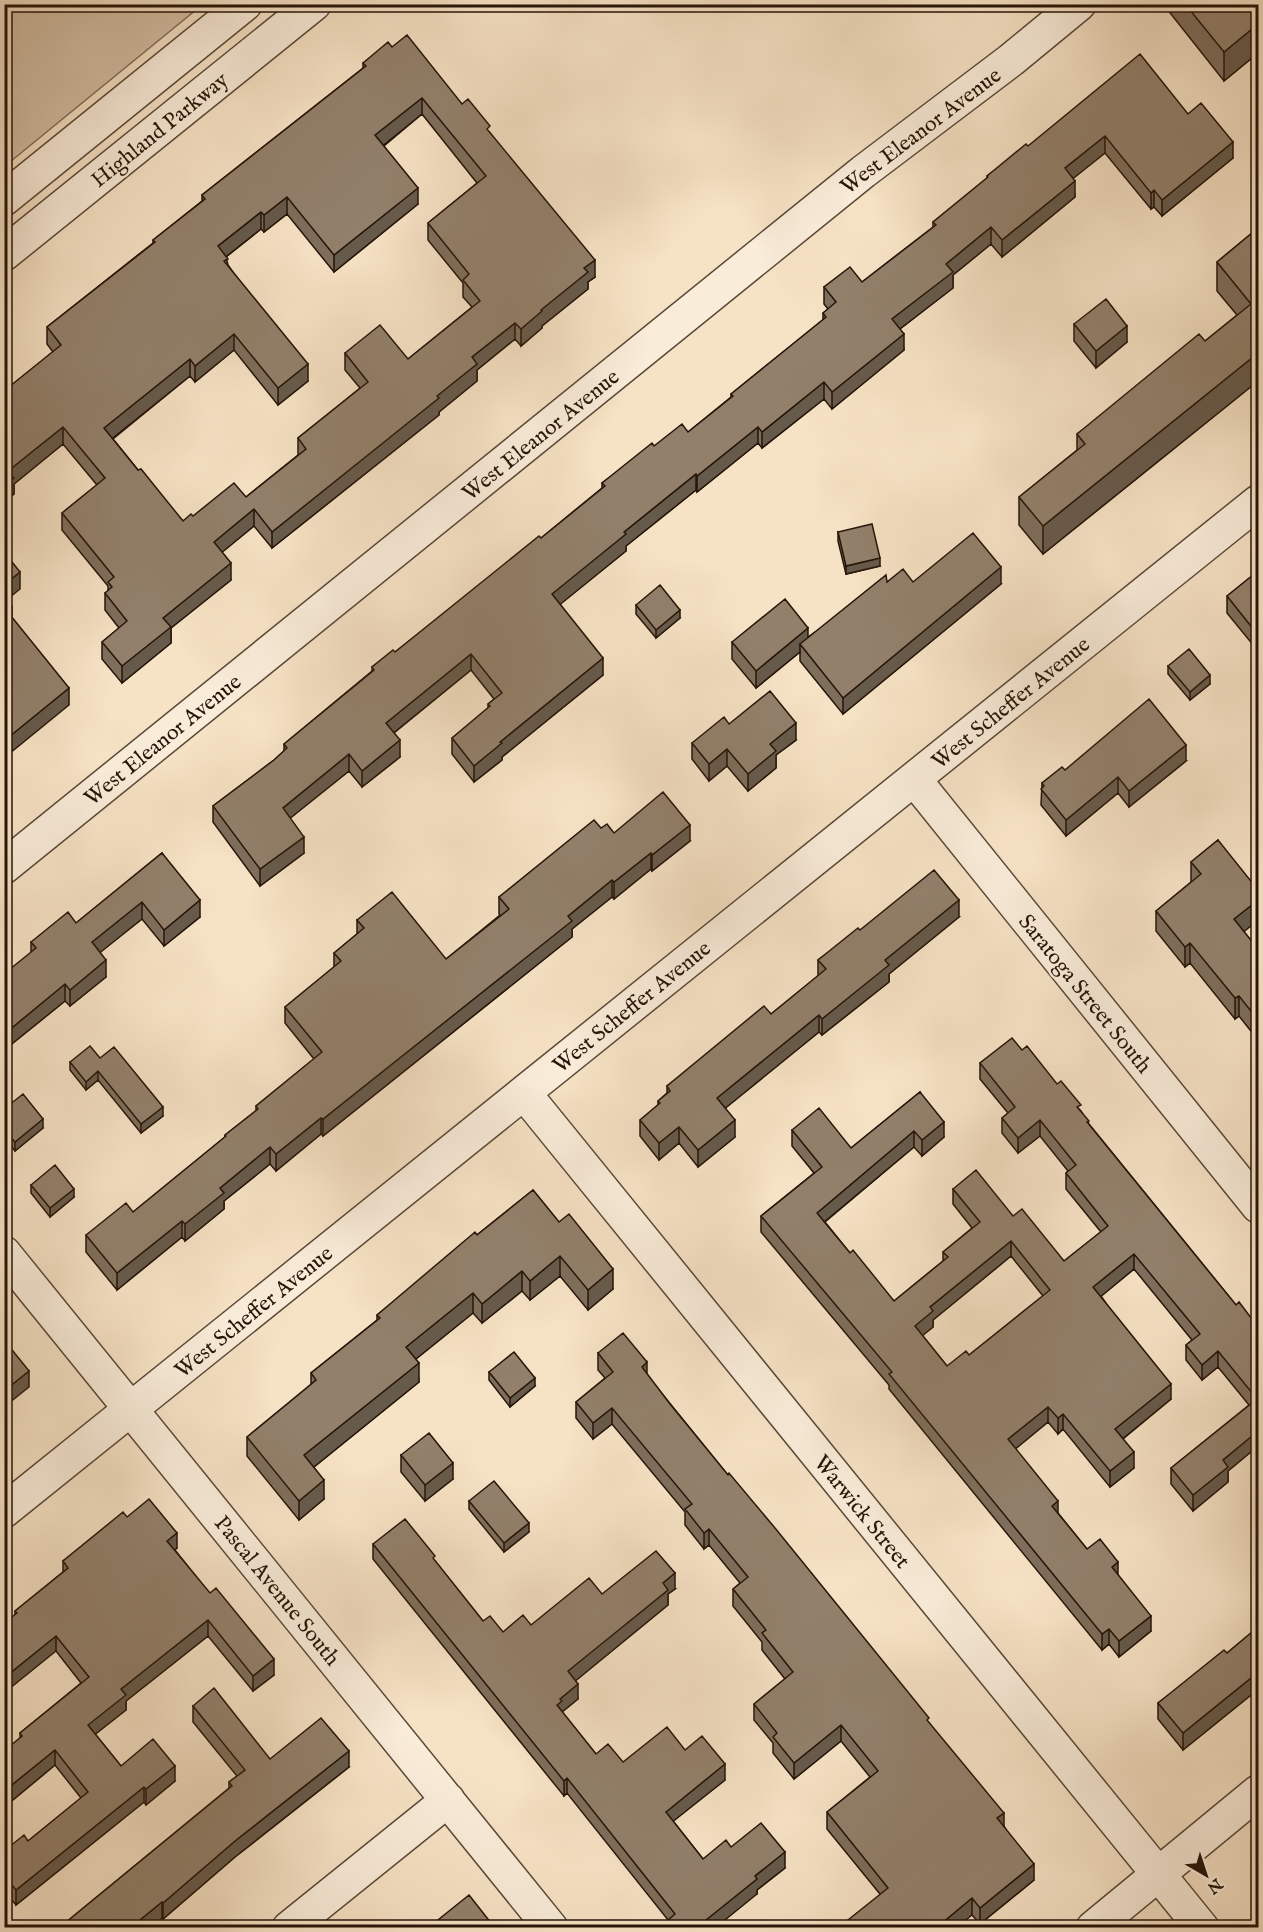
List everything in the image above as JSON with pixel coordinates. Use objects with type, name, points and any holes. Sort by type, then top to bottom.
[{"type":"street","name":"Highland Parkway","points":[[4,199],[245,4]]},
{"type":"street","name":"Highland Parkway","points":[[4,254],[314,4]]},
{"type":"street","name":"West Eleanor Avenue","points":[[4,867],[863,172],[1011,60],[1079,4]]},
{"type":"street","name":"West Scheffer Avenue","points":[[4,1511],[1258,502]]},
{"type":"street","name":"Saratoga Street South","points":[[914,779],[1258,1206]]},
{"type":"street","name":"Warwick Street","points":[[524,1093],[1202,1928]]},
{"type":"street","name":"Pascal Avenue South","points":[[4,1253],[551,1928]]},
{"type":"street","points":[[1093,1928],[1258,1792]]},
{"type":"street","points":[[289,1928],[447,1800]]},
{"type":"shaded area","points":[[5,4],[202,4],[202,5],[5,166]]},
{"type":"building","points":[[1185,4],[1258,4],[1258,24],[1224,52]]},
{"type":"building","points":[[407,35],[462,104],[468,99],[490,126],[487,129],[595,260],[584,268],[588,272],[521,329],[515,323],[472,357],[477,364],[437,396],[439,398],[272,532],[254,509],[214,542],[231,563],[163,618],[171,627],[122,666],[102,642],[127,621],[105,593],[112,587],[108,582],[114,577],[62,513],[105,478],[63,427],[8,471],[14,478],[4,485],[4,399],[8,396],[4,391],[61,345],[47,327],[155,242],[153,240],[205,199],[202,195],[366,66],[363,63],[388,42],[392,47]],"holes":[[[422,98],[486,176],[428,223],[469,274],[463,280],[480,301],[408,359],[380,325],[345,353],[368,382],[298,438],[306,449],[246,497],[234,483],[193,516],[191,514],[183,521],[104,428],[190,359],[195,366],[234,334],[278,388],[308,364],[224,261],[228,259],[218,246],[261,212],[264,215],[287,197],[334,255],[418,188],[375,135]]]},
{"type":"building","points":[[1140,54],[1188,114],[1201,103],[1233,142],[1162,200],[1154,190],[1151,193],[1105,136],[1065,168],[1075,181],[1002,240],[991,227],[946,264],[953,272],[892,319],[904,334],[832,392],[824,382],[762,432],[758,427],[624,532],[626,534],[552,594],[603,658],[474,766],[452,738],[502,693],[471,654],[386,723],[400,740],[362,771],[349,754],[283,808],[304,837],[260,869],[213,806],[274,760],[287,748],[284,744],[374,670],[372,667],[393,650],[395,652],[539,536],[541,538],[605,486],[602,483],[652,443],[654,446],[682,424],[688,432],[733,396],[731,394],[826,317],[823,313],[836,302],[824,287],[850,267],[862,282],[936,225],[933,222],[987,176],[1026,144],[1028,146]]},
{"type":"building","points":[[1258,228],[1258,353],[1043,526],[1019,497],[1085,444],[1077,434],[1199,334],[1205,341],[1251,304],[1217,262]]},
{"type":"building","points":[[1106,299],[1127,326],[1096,351],[1074,324]]},
{"type":"building","points":[[872,524],[880,558],[846,566],[838,532]]},
{"type":"building","points":[[973,533],[1001,567],[843,698],[800,644],[886,575],[887,582],[903,569],[913,582]]},
{"type":"building","points":[[4,552],[20,572],[4,585]]},
{"type":"building","points":[[1258,571],[1258,635],[1227,596]]},
{"type":"building","points":[[660,585],[680,610],[656,630],[636,605]]},
{"type":"building","points":[[4,597],[12,607],[7,611],[69,688],[4,741]]},
{"type":"building","points":[[785,599],[808,628],[756,671],[732,642]]},
{"type":"building","points":[[1189,649],[1210,675],[1190,692],[1168,666]]},
{"type":"building","points":[[770,691],[796,723],[770,744],[776,751],[748,774],[727,749],[709,764],[692,743],[724,717],[729,724]]},
{"type":"building","points":[[1149,699],[1186,745],[1129,791],[1118,777],[1066,820],[1041,789],[1044,786],[1042,783],[1062,767],[1065,770]]},
{"type":"building","points":[[663,792],[690,825],[614,882],[612,880],[568,916],[572,921],[323,1119],[321,1118],[276,1154],[270,1147],[220,1188],[224,1193],[185,1224],[182,1221],[117,1273],[86,1235],[126,1203],[133,1212],[258,1109],[256,1106],[322,1052],[285,1007],[341,961],[334,953],[364,928],[357,920],[392,892],[446,959],[509,909],[499,897],[594,820],[601,828],[607,824],[614,833]]},
{"type":"building","points":[[1218,840],[1258,890],[1258,900],[1234,919],[1258,949],[1258,1020],[1239,996],[1235,998],[1190,943],[1185,947],[1156,911],[1201,874],[1191,862]]},
{"type":"building","points":[[162,853],[200,900],[164,930],[142,902],[92,942],[106,960],[70,990],[65,984],[8,1031],[4,1027],[4,974],[36,948],[31,942],[68,912],[76,923]]},
{"type":"building","points":[[934,870],[959,900],[885,960],[889,965],[822,1019],[819,1015],[717,1098],[735,1120],[698,1150],[679,1127],[659,1143],[640,1120],[670,1091],[667,1086],[764,1006],[771,1014],[826,969],[818,960],[858,928],[860,930]]},
{"type":"building","points":[[1012,1038],[1022,1050],[1027,1046],[1057,1084],[1061,1081],[1081,1105],[1077,1107],[1089,1121],[1087,1122],[1236,1305],[1239,1302],[1258,1327],[1258,1431],[1223,1460],[1228,1467],[1193,1495],[1171,1468],[1257,1399],[1218,1351],[1202,1365],[1186,1345],[1200,1334],[1134,1254],[1093,1287],[1171,1384],[1115,1429],[1134,1452],[1110,1471],[1063,1414],[1058,1418],[1048,1407],[1008,1439],[1058,1501],[1052,1506],[1087,1549],[1100,1539],[1118,1562],[1112,1567],[1151,1616],[1119,1641],[1109,1629],[1102,1634],[889,1374],[892,1372],[761,1216],[822,1167],[792,1130],[819,1108],[851,1148],[920,1092],[944,1122],[922,1140],[914,1131],[817,1213],[850,1253],[853,1250],[894,1301],[948,1257],[943,1252],[980,1222],[953,1189],[976,1170],[1013,1216],[1022,1209],[1064,1261],[1108,1226],[1066,1173],[1076,1165],[1040,1120],[1018,1138],[1002,1118],[1015,1107],[980,1063]],"holes":[[[1011,1241],[1050,1290],[969,1355],[966,1351],[947,1366],[915,1326],[933,1311],[930,1307]]]},
{"type":"building","points":[[90,1046],[100,1058],[114,1047],[163,1107],[141,1124],[98,1071],[86,1082],[70,1062]]},
{"type":"building","points":[[23,1094],[43,1119],[15,1142],[4,1130],[4,1109]]},
{"type":"building","points":[[55,1165],[74,1189],[50,1208],[31,1185]]},
{"type":"building","points":[[533,1190],[559,1222],[569,1214],[613,1269],[588,1290],[560,1256],[530,1281],[522,1271],[482,1304],[473,1293],[406,1347],[419,1363],[304,1455],[324,1480],[299,1501],[247,1437],[316,1380],[311,1373],[380,1318],[377,1315],[475,1232],[477,1235]]},
{"type":"building","points":[[623,1333],[647,1362],[642,1367],[670,1404],[775,1528],[1004,1813],[997,1818],[1034,1864],[980,1908],[972,1898],[936,1928],[838,1928],[888,1888],[827,1812],[878,1771],[841,1725],[794,1763],[773,1737],[777,1733],[754,1704],[793,1672],[762,1633],[766,1630],[733,1589],[748,1577],[709,1529],[704,1533],[685,1509],[692,1504],[612,1408],[593,1423],[576,1402],[613,1372],[598,1353]]},
{"type":"building","points":[[4,1340],[29,1371],[4,1391]]},
{"type":"building","points":[[514,1352],[535,1378],[510,1398],[489,1372]]},
{"type":"building","points":[[429,1433],[453,1463],[425,1485],[401,1455]]},
{"type":"building","points":[[494,1481],[529,1523],[504,1543],[469,1501]]},
{"type":"building","points":[[149,1499],[177,1533],[167,1541],[210,1593],[216,1588],[274,1659],[253,1676],[208,1620],[121,1689],[126,1695],[88,1725],[121,1766],[153,1739],[175,1766],[146,1789],[144,1787],[16,1890],[4,1876],[4,1851],[24,1835],[28,1841],[88,1792],[55,1750],[8,1788],[4,1784],[4,1751],[22,1736],[20,1733],[89,1677],[56,1636],[4,1678],[4,1623],[17,1613],[15,1611],[68,1568],[63,1561],[123,1512],[127,1517]]},
{"type":"building","points":[[405,1519],[483,1621],[490,1616],[503,1632],[523,1615],[531,1625],[589,1578],[602,1594],[656,1551],[675,1573],[663,1583],[668,1590],[568,1671],[578,1684],[560,1699],[562,1701],[557,1705],[596,1754],[608,1744],[623,1762],[667,1727],[685,1750],[702,1736],[725,1764],[666,1812],[703,1859],[726,1840],[731,1847],[761,1823],[785,1852],[755,1876],[757,1879],[696,1928],[659,1928],[675,1914],[567,1778],[564,1781],[373,1544]]},
{"type":"building","points":[[1258,1627],[1258,1678],[1256,1674],[1183,1733],[1158,1703],[1224,1650],[1227,1653]]},
{"type":"building","points":[[214,1688],[270,1759],[321,1718],[349,1751],[130,1928],[59,1928],[232,1786],[229,1782],[245,1770],[193,1706]]},
{"type":"building","points":[[469,1895],[495,1928],[428,1928]]}]
